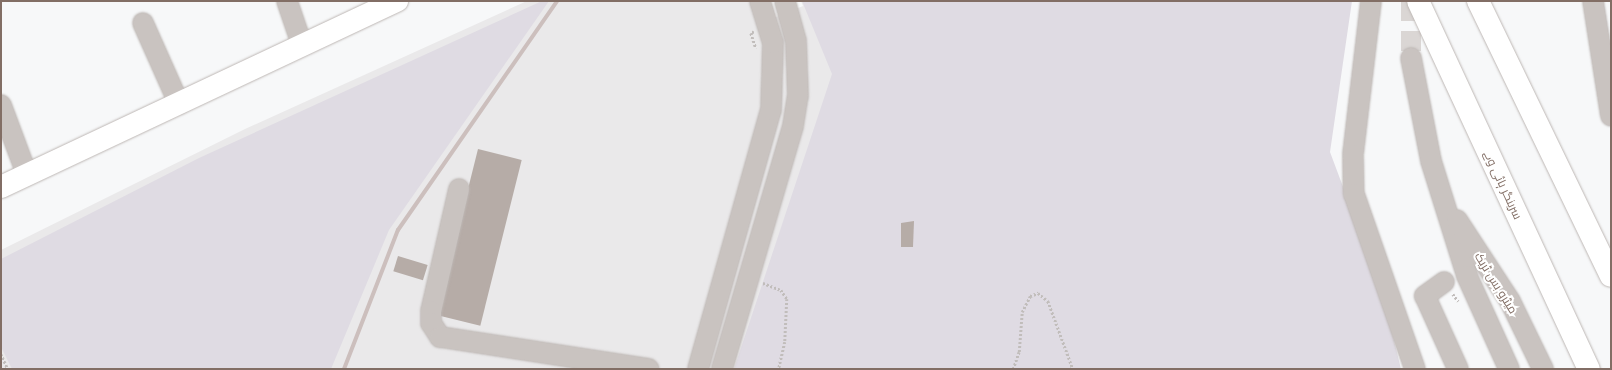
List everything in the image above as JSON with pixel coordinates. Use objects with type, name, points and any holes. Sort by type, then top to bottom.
[{"type":"main road","points":[[1,187],[397,1]]},
{"type":"main road","name":"سرینگر ہائی وے","points":[[1418,1],[1589,369]]},
{"type":"main road","points":[[1478,1],[1611,276]]},
{"type":"street","points":[[287,1],[302,45]]},
{"type":"street","points":[[698,369],[771,110],[772,43],[760,1]]},
{"type":"street","points":[[722,369],[751,279],[793,126],[798,96],[796,41],[785,1]]},
{"type":"street","points":[[1371,1],[1353,155],[1354,194],[1415,369]]},
{"type":"street","points":[[1593,1],[1611,116]]},
{"type":"street","points":[[143,23],[179,104]]},
{"type":"street","name":"میٹرو بس ٹریک","points":[[1411,58],[1431,161],[1443,200],[1467,276],[1509,369]]},
{"type":"street","points":[[1,105],[27,175]]},
{"type":"street","points":[[459,189],[431,312],[431,323],[440,337],[649,369]]},
{"type":"street","name":"میٹرو بس ٹریک","points":[[1443,200],[1510,301],[1543,369]]},
{"type":"street","points":[[1444,282],[1425,296],[1458,369]]},
{"type":"path","points":[[751,279],[780,290],[787,299],[786,342],[779,369]]},
{"type":"path","points":[[1013,369],[1019,352],[1022,312],[1030,296],[1038,293],[1048,301],[1073,369]]},
{"type":"path","points":[[1,354],[8,369]]},
{"type":"shaded area","points":[[527,1],[753,1],[762,23],[803,6],[801,1],[935,1],[1094,369],[1,369],[1,250],[245,129]]},
{"type":"shaded area","points":[[542,1],[549,1],[389,230],[331,369],[12,369],[1,347],[1,259],[199,158]]},
{"type":"shaded area","points":[[802,1],[1352,1],[1330,152],[1382,291],[1401,369],[734,369],[832,74]]},
{"type":"building","points":[[478,149],[522,160],[480,326],[437,315]]},
{"type":"building","points":[[914,221],[913,247],[901,247],[901,223]]},
{"type":"building","points":[[398,256],[428,265],[423,280],[393,271]]},
{"type":"waterway","points":[[344,369],[398,230],[557,1]]},
{"type":"tunnel","points":[[1411,1],[1411,58]]}]
